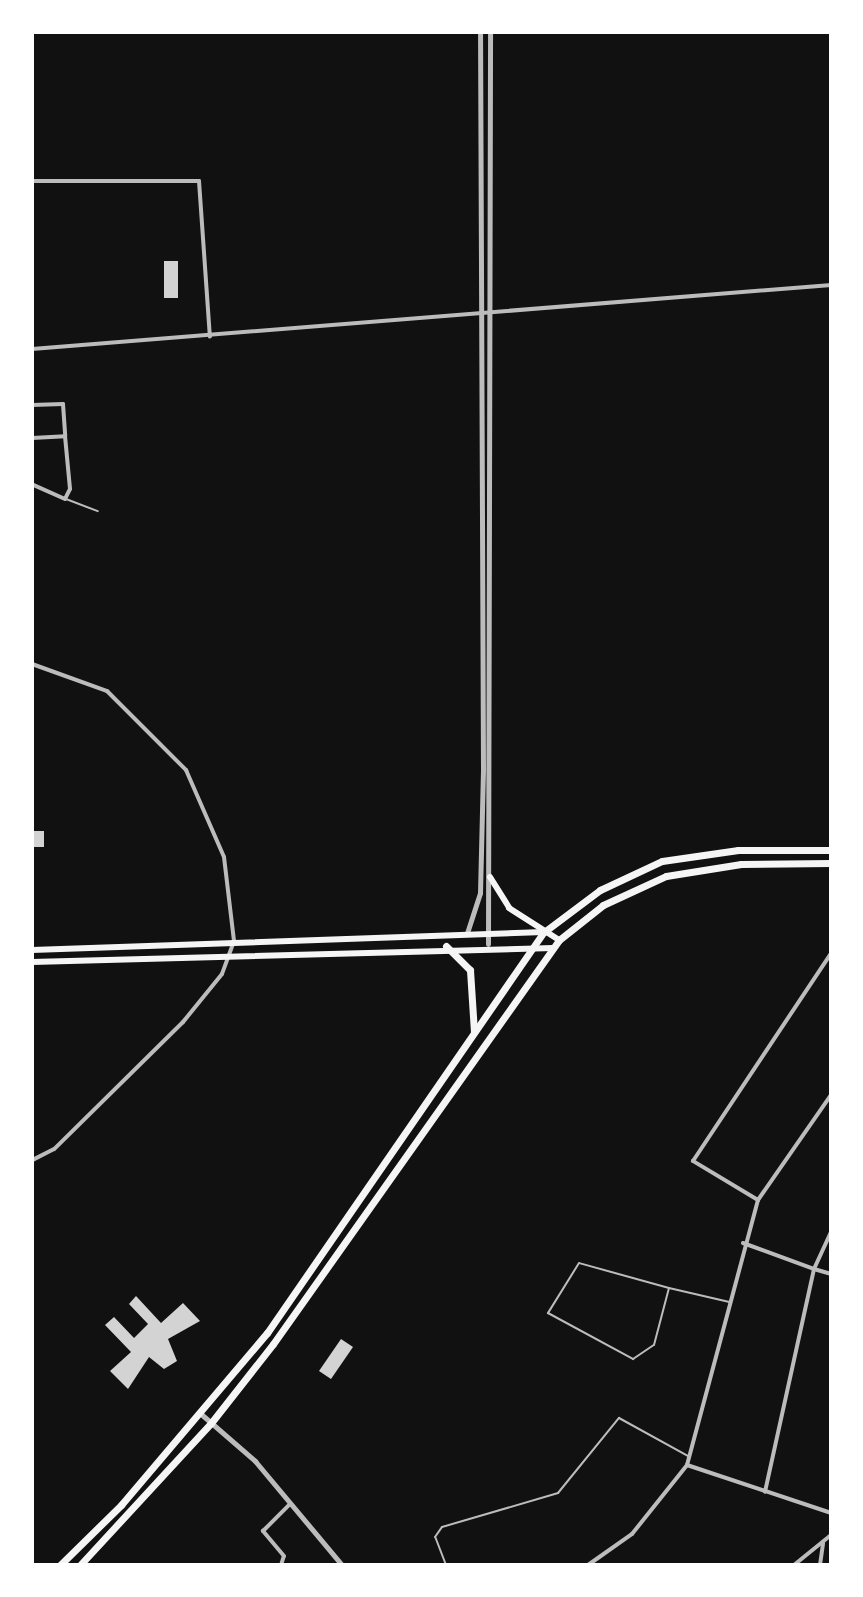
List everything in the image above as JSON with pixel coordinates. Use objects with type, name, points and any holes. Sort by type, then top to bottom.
[{"type":"main road","points":[[60,1565],[201,1414],[318,1264],[544,932],[600,890],[662,861],[738,850],[831,850]]},
{"type":"main road","points":[[80,1565],[211,1423],[325,1276],[559,940],[603,905],[666,876],[741,864],[831,863]]},
{"type":"main road","points":[[490,877],[502,902],[559,940]]},
{"type":"main road","points":[[32,950],[544,932]]},
{"type":"main road","points":[[32,962],[488,944],[535,944],[553,948]]},
{"type":"main road","points":[[446,946],[470,970],[473,1038]]},
{"type":"street","points":[[467,933],[480,893],[483,768],[477,316],[480,32]]},
{"type":"street","points":[[488,944],[490,32]]},
{"type":"street","points":[[32,181],[199,181],[210,337]]},
{"type":"street","points":[[32,349],[491,315],[831,285]]},
{"type":"street","points":[[32,405],[63,404],[65,499],[32,484]]},
{"type":"street","points":[[32,438],[65,436]]},
{"type":"street","points":[[32,664],[107,691],[186,770],[224,857],[234,941],[230,954],[169,1037],[54,1149],[32,1160]]},
{"type":"street","points":[[758,1200],[693,1161],[831,953]]},
{"type":"street","points":[[588,1565],[639,1527],[687,1465],[743,1243],[758,1200],[831,1095]]},
{"type":"street","points":[[765,1492],[814,1269],[831,1232]]},
{"type":"street","points":[[743,1243],[831,1274]]},
{"type":"street","points":[[201,1414],[291,1503],[342,1565]]},
{"type":"street","points":[[687,1465],[831,1511]]},
{"type":"street","points":[[281,1565],[284,1556],[263,1531],[291,1503]]},
{"type":"street","points":[[794,1565],[831,1535]]},
{"type":"street","points":[[820,1565],[823,1543]]},
{"type":"lane","points":[[65,499],[98,511]]},
{"type":"lane","points":[[669,1288],[654,1345],[633,1359],[548,1313],[579,1263],[730,1302]]},
{"type":"lane","points":[[446,1565],[435,1537],[442,1527],[558,1493],[619,1418],[689,1457]]},
{"type":"building","points":[[164,261],[178,261],[178,298],[164,298]]},
{"type":"building","points":[[32,831],[44,831],[44,847],[32,847]]},
{"type":"building","points":[[136,1296],[161,1323],[183,1303],[200,1321],[168,1339],[177,1361],[164,1369],[149,1357],[128,1389],[110,1371],[131,1352],[105,1325],[114,1317],[134,1338],[148,1324],[129,1304]]},
{"type":"building","points":[[341,1339],[353,1347],[331,1379],[319,1371]]}]
